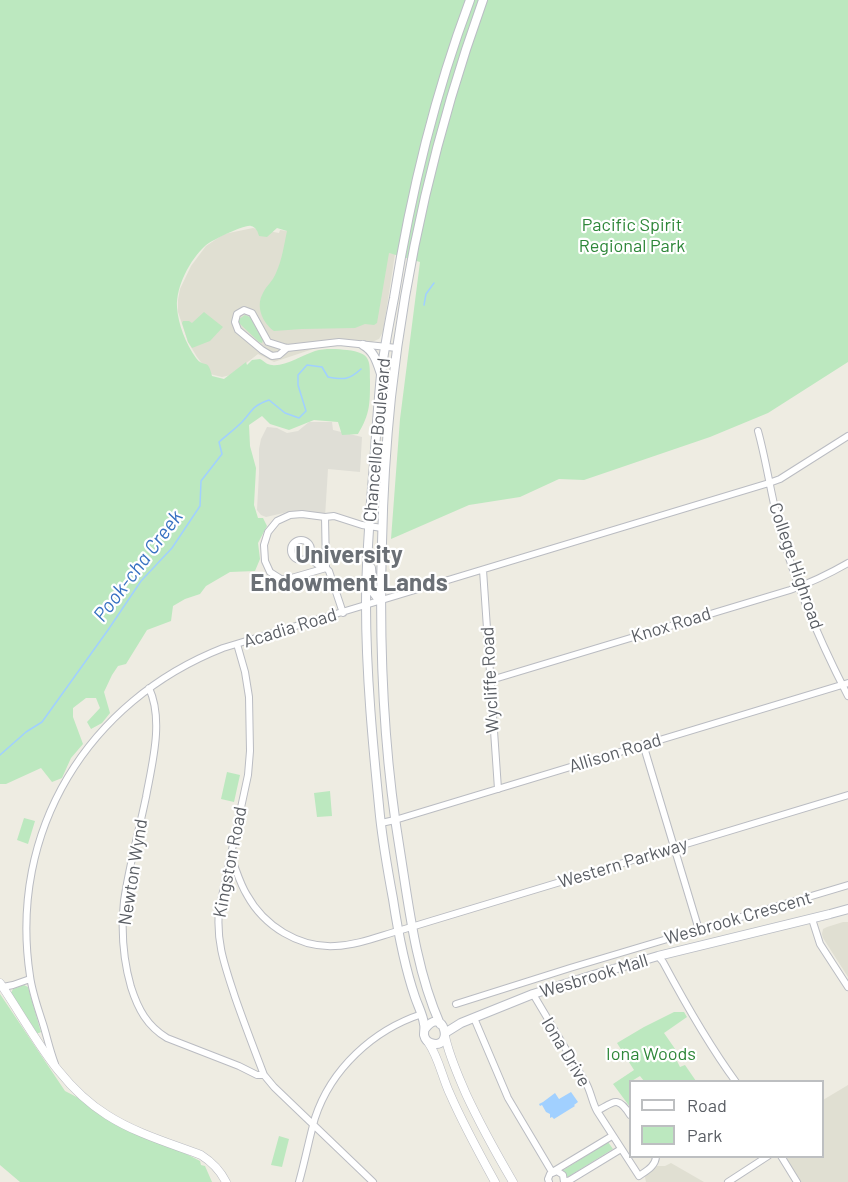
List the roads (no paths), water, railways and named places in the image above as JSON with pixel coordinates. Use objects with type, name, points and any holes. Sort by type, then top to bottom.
[{"type":"main road","name":"Chancellor Boulevard","points":[[424,1029],[422,1014],[411,984],[398,932],[381,823],[370,708],[366,605],[368,547],[381,375],[409,211],[451,56],[470,0]]},
{"type":"main road","name":"Chancellor Boulevard","points":[[443,1030],[424,978],[395,820],[382,669],[380,601],[382,528],[387,443],[397,348],[416,237],[435,158],[463,59],[483,0]]},
{"type":"main road","points":[[363,345],[373,354],[381,375]]},
{"type":"main road","points":[[368,547],[374,592],[380,601]]},
{"type":"main road","name":"Wesbrook Mall","points":[[443,1030],[533,994],[658,956],[730,939],[751,938],[848,909]]},
{"type":"main road","name":"Wesbrook Mall","points":[[813,921],[848,915]]},
{"type":"main road","points":[[433,1022],[443,1030],[444,1039],[435,1044],[428,1042],[424,1036],[424,1029],[433,1022]]},
{"type":"street","points":[[287,348],[279,355],[272,356],[262,350],[238,330],[234,322],[237,314],[244,310],[252,314],[267,342],[287,348],[339,342],[397,348]]},
{"type":"street","points":[[262,350],[267,342]]},
{"type":"street","name":"College Highroad","points":[[758,431],[783,538],[816,628],[845,684],[848,696]]},
{"type":"street","name":"Acadia Road","points":[[58,1071],[30,979],[26,926],[29,883],[39,841],[52,807],[74,767],[95,738],[149,688],[172,672],[196,660],[237,644],[769,483],[780,479],[848,436]]},
{"type":"street","points":[[326,568],[281,579],[270,572],[265,561],[264,545],[268,532],[277,521],[290,515],[302,514],[334,516],[359,525],[382,528]]},
{"type":"street","points":[[325,517],[326,568],[343,613]]},
{"type":"street","points":[[308,557],[326,568]]},
{"type":"street","name":"Knox Road","points":[[490,680],[800,586],[834,572],[848,563]]},
{"type":"street","name":"Wycliffe Road","points":[[483,570],[498,789]]},
{"type":"street","name":"Kingston Road","points":[[237,644],[249,697],[250,751],[248,775],[219,910],[219,944],[249,1039],[264,1075]]},
{"type":"street","name":"Allison Road","points":[[381,823],[845,684]]},
{"type":"street","name":"Newton Wynd","points":[[149,688],[156,726],[154,758],[126,893],[122,927],[129,981],[139,1010],[160,1034],[174,1042],[239,1066],[256,1075],[264,1075],[274,1088],[373,1182]]},
{"type":"street","points":[[643,744],[699,930]]},
{"type":"street","name":"Western Parkway","points":[[231,857],[246,895],[269,924],[294,939],[320,946],[336,946],[358,943],[398,932],[848,795]]},
{"type":"street","name":"Wesbrook Crescent","points":[[456,1004],[848,885]]},
{"type":"street","points":[[813,921],[820,944],[848,987]]},
{"type":"street","points":[[658,956],[695,1020],[734,1080]]},
{"type":"street","points":[[1,985],[13,985],[30,979]]},
{"type":"street","points":[[1,985],[58,1071],[80,1095],[107,1115],[134,1130],[201,1155],[218,1168],[226,1182]]},
{"type":"street","name":"Iona Drive","points":[[533,994],[591,1092],[591,1101],[640,1179],[653,1165],[656,1158]]},
{"type":"street","points":[[299,1182],[317,1112],[339,1073],[371,1040],[387,1029],[422,1014]]},
{"type":"street","points":[[474,1018],[508,1098],[553,1172]]},
{"type":"street","points":[[37,1040],[43,1036],[45,1030]]},
{"type":"street","name":"Chancellor Boulevard","points":[[443,1030],[452,1062],[476,1116],[513,1182]]},
{"type":"street","points":[[428,1042],[434,1051],[455,1106],[495,1182]]},
{"type":"street","points":[[597,1111],[618,1101],[624,1104],[629,1113]]},
{"type":"street","points":[[549,1182],[549,1176],[553,1172],[612,1136]]},
{"type":"street","points":[[553,1172],[563,1175],[564,1182],[570,1180],[621,1149]]},
{"type":"street","points":[[728,1182],[765,1158]]},
{"type":"street","points":[[783,1158],[797,1182]]},
{"type":"water","points":[[571,1092],[578,1102],[554,1119],[550,1118],[550,1114],[539,1104],[555,1093],[559,1099]]},
{"type":"waterway","name":"Pook-cha Creek","points":[[424,305],[426,294],[434,283]]},
{"type":"waterway","name":"Pook-cha Creek","points":[[0,755],[26,732],[42,722],[141,581],[172,548],[200,506],[201,481],[222,454],[219,442],[256,406],[269,400],[285,413],[299,418],[306,411],[298,385],[298,375],[307,365],[322,367],[328,377],[338,379],[350,377],[361,369]]},
{"type":"district","name":"University Endowment Lands","points":[[349,569]]},
{"type":"park label","name":"Pacific Spirit Regional Park","points":[[632,235]]},
{"type":"park label","name":"Iona Woods","points":[[651,1054]]}]
